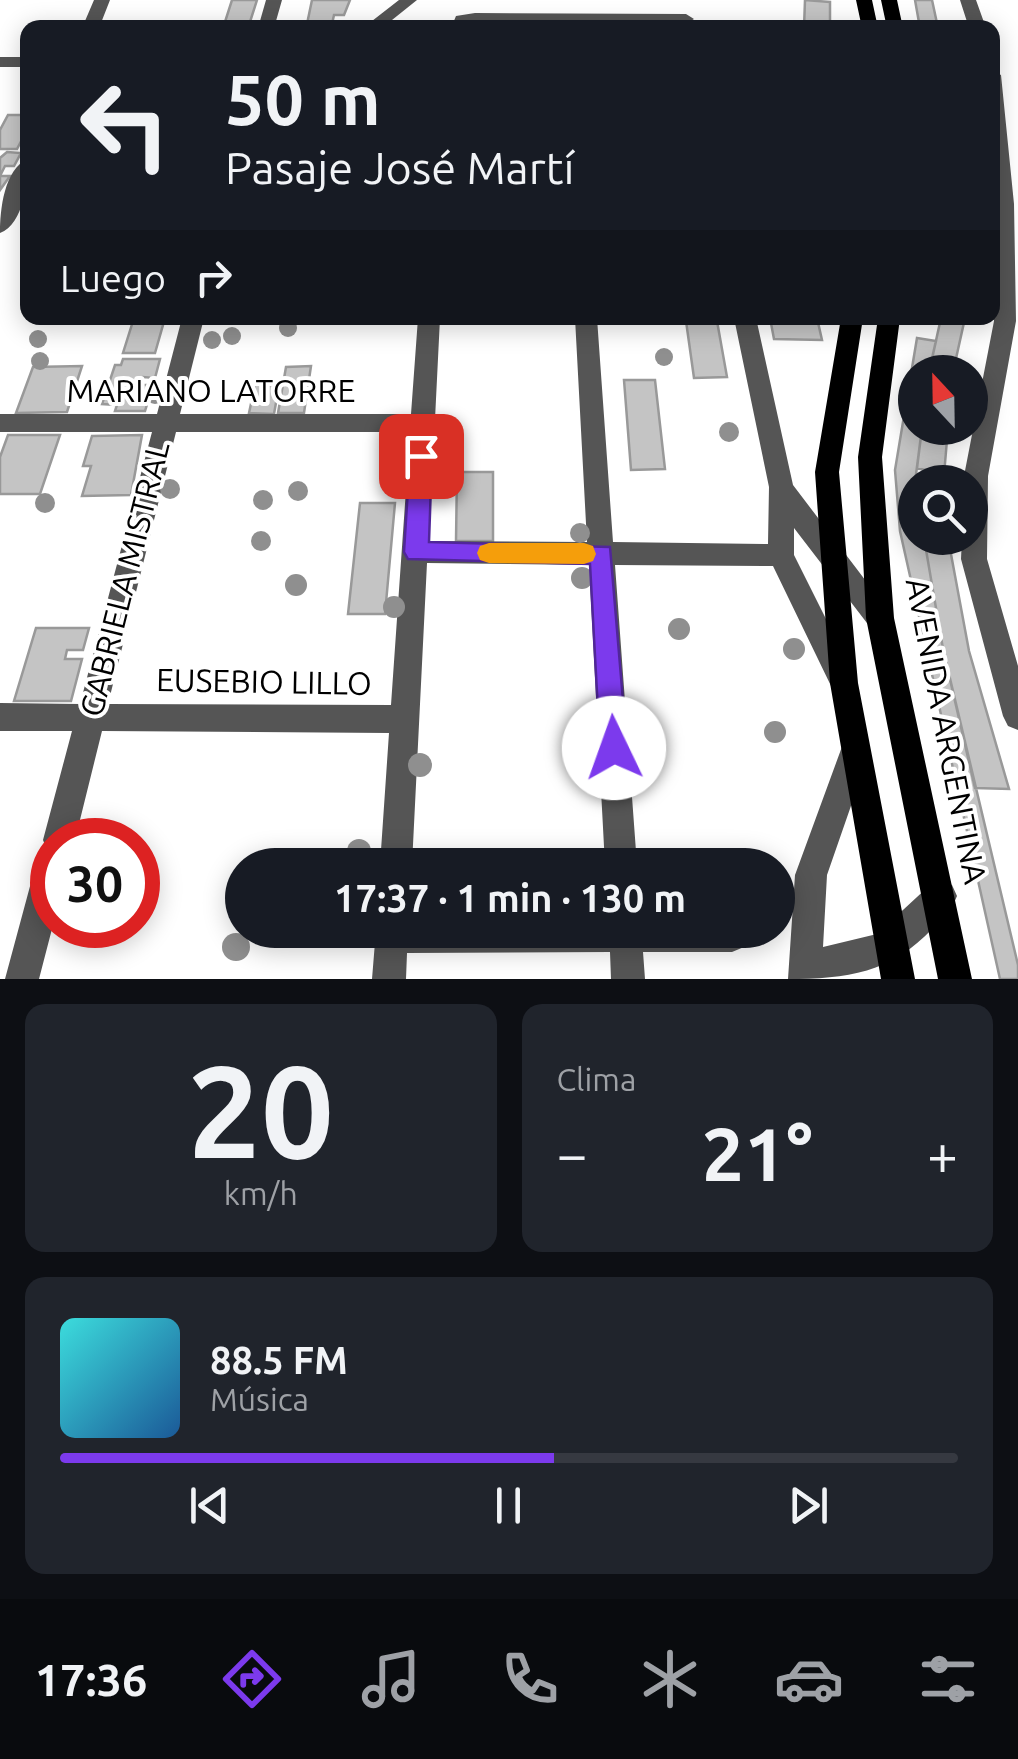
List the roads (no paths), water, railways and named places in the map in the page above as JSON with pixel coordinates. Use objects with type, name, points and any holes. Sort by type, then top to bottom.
[{"type":"main road","points":[[851,325],[827,472],[844,684],[898,979]]},
{"type":"main road","name":"AVENIDA ARGENTINA","points":[[888,325],[870,457],[880,618],[941,896],[955,979]]},
{"type":"street","points":[[382,20],[409,0]]},
{"type":"street","points":[[1000,161],[1004,204],[1000,264]]},
{"type":"street","points":[[9,214],[20,186]]},
{"type":"street","points":[[1000,286],[1005,321],[975,488],[974,560],[1018,716]]},
{"type":"street","name":"GABRIELA MISTRAL","points":[[65,818],[191,325]]},
{"type":"street","points":[[397,848],[429,325]]},
{"type":"street","points":[[586,325],[620,848]]},
{"type":"street","points":[[746,325],[781,487],[781,555],[844,684]]},
{"type":"street","name":"MARIANO LATORRE","points":[[0,424],[423,424]]},
{"type":"street","points":[[781,487],[805,527],[834,555],[880,618]]},
{"type":"street","points":[[416,552],[781,555]]},
{"type":"street","name":"EUSEBIO LILLO","points":[[0,717],[407,719]]},
{"type":"street","points":[[805,979],[812,875],[854,754]]},
{"type":"street","points":[[816,979],[830,959],[848,954],[870,957],[892,944],[941,896]]},
{"type":"street","points":[[22,979],[30,948]]},
{"type":"street","points":[[388,979],[390,948]]},
{"type":"street","points":[[626,948],[628,979]]}]
